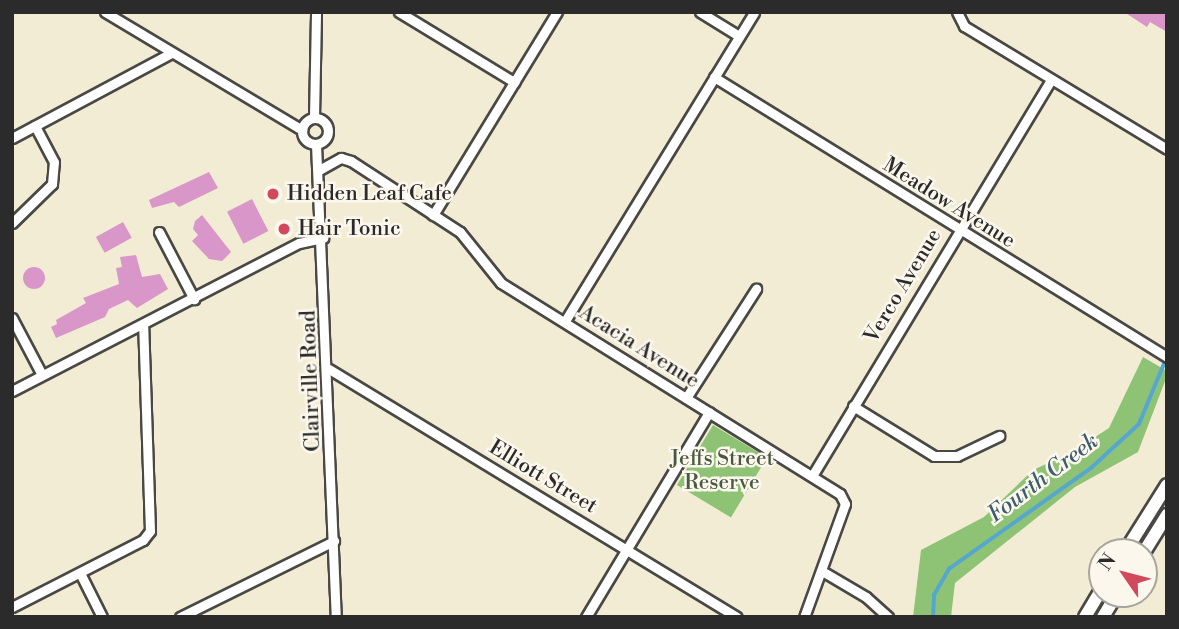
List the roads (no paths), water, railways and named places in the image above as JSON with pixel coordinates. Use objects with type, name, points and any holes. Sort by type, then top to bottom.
[{"type":"main road","points":[[1134,538],[1167,485]]},
{"type":"main road","points":[[1153,538],[1167,515]]},
{"type":"street","points":[[105,12],[120,16],[172,53],[302,130],[304,137],[316,144],[328,132],[323,120],[314,118]]},
{"type":"street","points":[[302,130],[314,118],[316,12]]},
{"type":"street","points":[[399,12],[514,82]]},
{"type":"street","points":[[433,215],[557,12]]},
{"type":"street","points":[[700,12],[739,36]]},
{"type":"street","points":[[565,321],[754,12]]},
{"type":"street","points":[[957,12],[964,26],[1050,81],[1167,149]]},
{"type":"street","points":[[12,138],[172,53]]},
{"type":"street","name":"Meadow Avenue","points":[[713,77],[1167,357]]},
{"type":"street","name":"Verco Avenue","points":[[811,476],[957,229],[1050,81]]},
{"type":"street","points":[[12,223],[52,184],[54,162],[36,126]]},
{"type":"street","name":"Clairville Road","points":[[316,144],[329,369],[336,617]]},
{"type":"street","name":"Acacia Avenue","points":[[319,170],[337,159],[348,159],[471,240],[501,283],[840,494],[845,504],[822,571]]},
{"type":"street","points":[[159,232],[194,299]]},
{"type":"street","points":[[12,391],[299,243],[323,238]]},
{"type":"street","points":[[686,398],[756,289]]},
{"type":"street","points":[[12,318],[43,375]]},
{"type":"street","points":[[12,607],[143,540],[152,523],[143,325]]},
{"type":"street","name":"Elliott Street","points":[[329,369],[737,617]]},
{"type":"street","points":[[853,406],[934,456],[957,456],[999,436]]},
{"type":"street","points":[[586,617],[709,412]]},
{"type":"street","points":[[180,617],[334,541]]},
{"type":"street","points":[[804,617],[822,571],[888,617]]},
{"type":"street","points":[[80,573],[102,617]]},
{"type":"waterway","name":"Fourth Creek","points":[[933,617],[934,595],[949,569],[1091,468],[1139,424],[1166,359]]},
{"type":"place","name":"Hidden Leaf Cafe","points":[[273,194]]},
{"type":"place","name":"Hair Tonic","points":[[284,229]]},
{"type":"park label","name":"Jeffs Street Reserve","points":[[722,471]]}]
